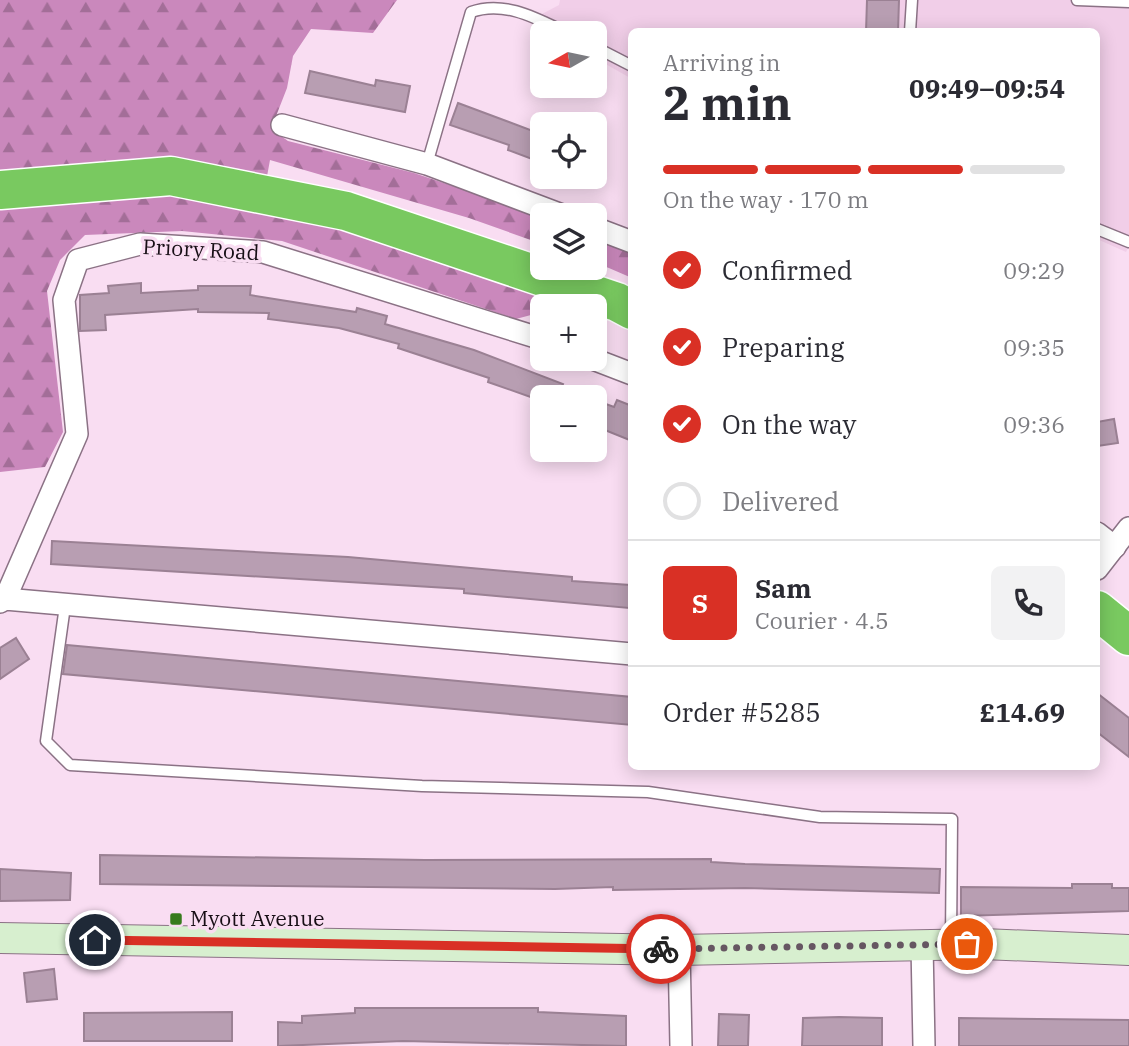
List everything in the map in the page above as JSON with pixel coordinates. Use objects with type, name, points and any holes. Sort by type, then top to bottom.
[{"type":"highway","points":[[0,190],[172,176],[346,211],[628,308]]},
{"type":"highway","points":[[1100,612],[1129,636]]},
{"type":"main road","points":[[0,938],[679,950],[936,945],[1129,950]]},
{"type":"street","points":[[282,124],[427,164],[530,203]]},
{"type":"street","points":[[607,233],[628,240]]},
{"type":"street","name":"Priory Road","points":[[3,601],[77,434],[64,300],[78,260],[140,244],[263,252],[530,335]]},
{"type":"street","points":[[607,364],[628,372]]},
{"type":"street","points":[[1100,565],[1129,528]]},
{"type":"street","points":[[1100,535],[1115,547]]},
{"type":"street","points":[[3,601],[628,654]]},
{"type":"street","points":[[924,1046],[936,945]]},
{"type":"street","points":[[679,950],[681,1046]]},
{"type":"lane","points":[[910,28],[912,0]]},
{"type":"lane","points":[[1077,0],[1129,2]]},
{"type":"lane","points":[[427,164],[471,12],[483,5],[506,3],[543,21]]},
{"type":"lane","points":[[607,53],[628,64]]},
{"type":"lane","points":[[1100,230],[1129,242]]},
{"type":"lane","points":[[65,606],[47,741],[70,765],[422,786],[649,792],[820,817],[952,819],[936,945]]},
{"type":"shaded area","points":[[560,0],[1129,0],[1129,246],[1126,252],[1100,240],[1100,28],[628,28],[628,77],[607,65],[607,21],[538,21],[542,14],[559,5]]},
{"type":"green space","points":[[0,0],[397,0],[373,33],[311,29],[293,56],[287,88],[271,129],[288,141],[414,173],[530,212],[530,240],[469,218],[270,160],[261,209],[350,227],[531,289],[533,294],[530,294],[530,315],[516,319],[282,241],[182,231],[85,235],[60,260],[47,291],[63,432],[45,467],[0,472]]},
{"type":"green space","points":[[607,242],[628,250],[628,276],[607,267]]},
{"type":"building","points":[[867,0],[899,0],[898,28],[866,28]]},
{"type":"building","points":[[310,71],[375,86],[376,80],[410,86],[405,112],[305,93]]},
{"type":"building","points":[[458,103],[530,130],[530,158],[508,150],[509,145],[450,125]]},
{"type":"building","points":[[141,283],[141,293],[198,290],[198,286],[251,286],[250,295],[356,312],[357,308],[387,316],[385,324],[474,350],[563,384],[530,385],[530,397],[488,382],[489,378],[398,348],[399,344],[339,328],[268,319],[269,313],[198,312],[198,309],[105,315],[106,330],[80,331],[80,295],[109,293],[108,286]]},
{"type":"building","points":[[617,400],[628,404],[628,439],[607,431],[607,404],[614,407]]},
{"type":"building","points":[[1114,419],[1118,443],[1100,446],[1100,421]]},
{"type":"building","points":[[52,541],[348,557],[572,577],[572,581],[628,585],[628,608],[464,593],[464,589],[51,564]]},
{"type":"building","points":[[16,638],[29,659],[0,679],[0,648]]},
{"type":"building","points":[[67,645],[628,697],[628,725],[63,674]]},
{"type":"building","points":[[1100,695],[1129,718],[1129,757],[1100,734]]},
{"type":"building","points":[[100,855],[425,860],[711,859],[711,862],[745,864],[940,869],[939,893],[745,888],[613,890],[613,887],[555,889],[100,884]]},
{"type":"building","points":[[0,869],[71,873],[70,900],[0,901]]},
{"type":"building","points":[[1072,884],[1112,884],[1112,888],[1129,888],[1129,911],[961,916],[961,887],[1072,888]]},
{"type":"building","points":[[54,969],[57,999],[27,1002],[24,973]]},
{"type":"building","points":[[355,1008],[538,1008],[538,1012],[626,1016],[626,1046],[403,1041],[278,1046],[278,1022],[302,1023],[302,1016],[355,1013]]},
{"type":"building","points":[[232,1012],[232,1041],[84,1041],[84,1013]]},
{"type":"building","points":[[719,1014],[749,1015],[748,1046],[718,1046]]},
{"type":"building","points":[[803,1018],[882,1018],[882,1046],[802,1046]]},
{"type":"building","points":[[959,1018],[1129,1020],[1129,1046],[959,1046]]},
{"type":"way so far","points":[[661,949],[967,944]]},
{"type":"place","name":"Myott Avenue","points":[[176,919]]},
{"type":"route","points":[[95,940],[661,949]]}]
